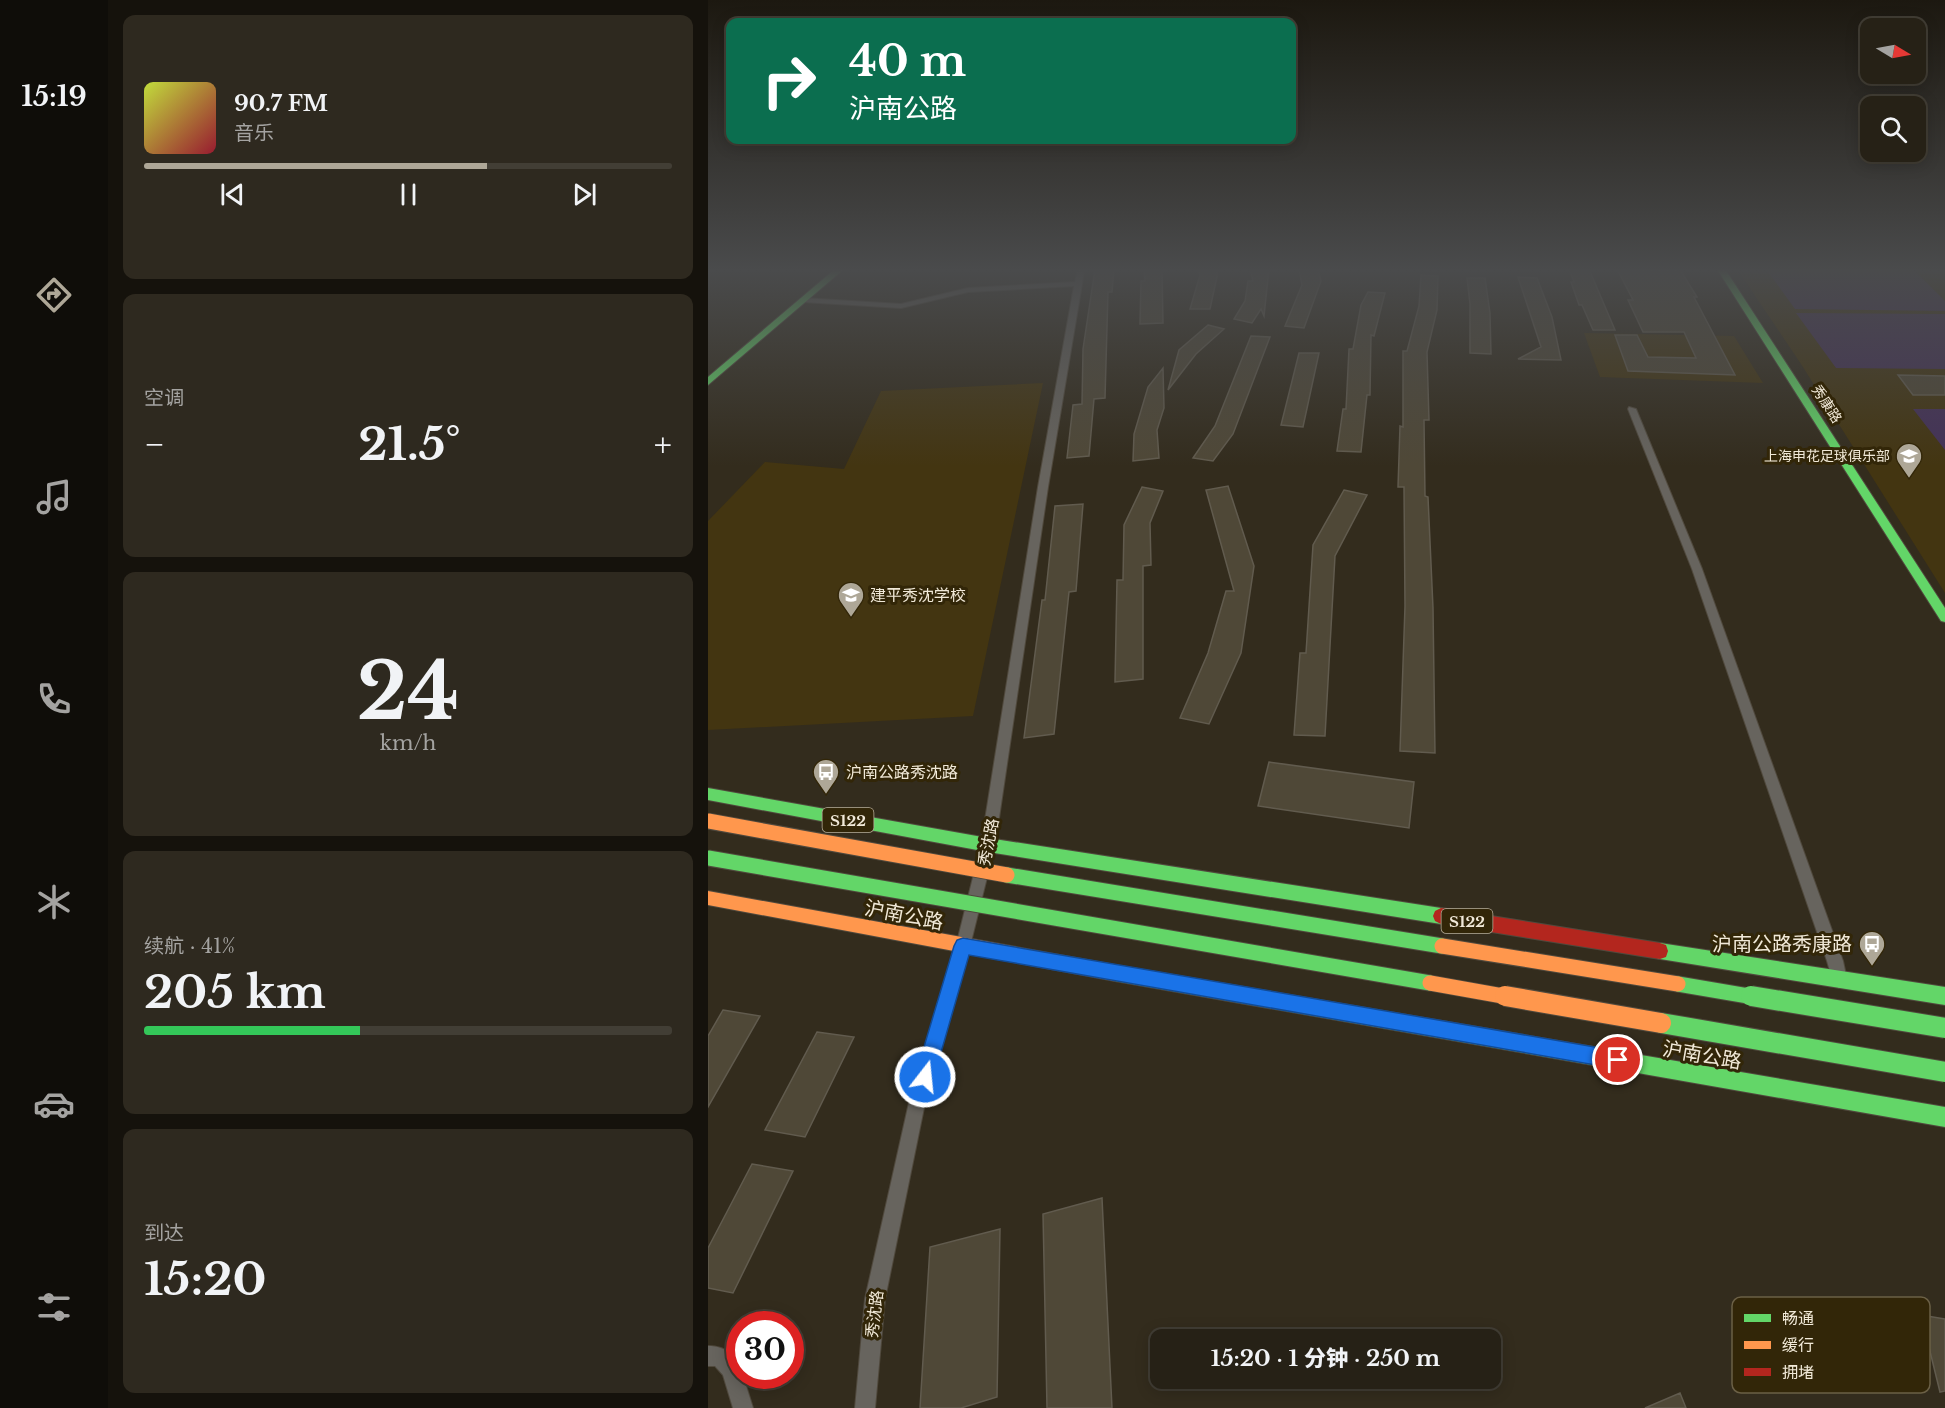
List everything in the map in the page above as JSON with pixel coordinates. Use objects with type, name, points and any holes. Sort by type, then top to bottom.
[{"type":"main road","points":[[708,382],[763,335]]},
{"type":"main road","name":"秀康路","points":[[1762,335],[1945,618]]},
{"type":"main road","name":"S122","points":[[708,794],[988,845],[1945,996]]},
{"type":"main road","points":[[708,821],[955,866],[1945,1028]]},
{"type":"main road","points":[[708,858],[1945,1072]]},
{"type":"main road","name":"沪南公路","points":[[708,898],[963,946],[1945,1117]]},
{"type":"street","name":"秀沈路","points":[[865,1408],[875,1299],[918,1098],[963,946],[988,845],[1043,487],[1070,335]]},
{"type":"street","points":[[1632,409],[1697,569],[1835,961],[1839,981]]},
{"type":"street","points":[[708,1356],[720,1356],[731,1370],[742,1408]]},
{"type":"shaded area","points":[[1585,335],[1734,336],[1763,383],[1600,377]]},
{"type":"shaded area","name":"上海申花足球俱乐部","points":[[1781,335],[1945,335],[1945,593]]},
{"type":"shaded area","points":[[1812,335],[1945,335],[1945,369],[1836,368]]},
{"type":"shaded area","name":"建平秀沈学校","points":[[1043,383],[973,716],[708,730],[708,521],[765,462],[844,469],[881,391]]},
{"type":"shaded area","points":[[1913,409],[1945,409],[1945,450]]},
{"type":"building","points":[[1085,335],[1107,335],[1105,398],[1094,399],[1089,456],[1067,458],[1073,405],[1082,404]]},
{"type":"building","points":[[1197,335],[1218,335],[1196,354],[1168,390],[1179,350]]},
{"type":"building","points":[[1356,335],[1374,335],[1371,335],[1370,395],[1367,395],[1361,452],[1337,451],[1343,409],[1346,409],[1349,349],[1353,349]]},
{"type":"building","points":[[1411,335],[1431,335],[1427,352],[1429,420],[1424,420],[1425,496],[1428,497],[1433,608],[1435,753],[1400,751],[1405,606],[1404,487],[1398,487],[1400,426],[1403,427],[1403,351],[1407,351]]},
{"type":"building","points":[[1470,335],[1491,335],[1491,354],[1470,353]]},
{"type":"building","points":[[1537,335],[1556,335],[1561,360],[1518,359],[1541,347]]},
{"type":"building","points":[[1615,335],[1637,335],[1648,357],[1696,358],[1685,335],[1714,335],[1735,375],[1628,371]]},
{"type":"building","points":[[1251,336],[1270,337],[1233,434],[1213,461],[1193,458],[1215,426]]},
{"type":"building","points":[[1299,353],[1319,353],[1303,427],[1281,425]]},
{"type":"building","points":[[1163,368],[1164,408],[1157,430],[1159,458],[1133,461],[1134,434],[1148,387]]},
{"type":"building","points":[[1898,375],[1945,376],[1945,395],[1913,395]]},
{"type":"building","points":[[1228,486],[1254,566],[1241,653],[1209,724],[1180,718],[1208,653],[1226,591],[1234,591],[1206,490]]},
{"type":"building","points":[[1142,487],[1163,491],[1150,523],[1151,565],[1143,566],[1143,679],[1115,682],[1117,580],[1123,580],[1124,525]]},
{"type":"building","points":[[1344,490],[1367,495],[1335,556],[1325,736],[1294,735],[1300,653],[1306,653],[1313,545]]},
{"type":"building","points":[[1083,504],[1076,591],[1069,592],[1054,734],[1024,738],[1042,600],[1045,600],[1055,506]]},
{"type":"building","points":[[1269,762],[1414,782],[1409,828],[1258,806]]},
{"type":"building","points":[[723,1010],[760,1016],[708,1107],[708,1036]]},
{"type":"building","points":[[817,1032],[854,1037],[805,1137],[765,1130]]},
{"type":"building","points":[[752,1164],[793,1171],[733,1293],[708,1288],[708,1248]]},
{"type":"building","points":[[1102,1198],[1112,1408],[1047,1408],[1043,1214]]},
{"type":"building","points":[[1000,1229],[997,1397],[961,1408],[920,1408],[930,1247]]},
{"type":"building","points":[[1930,1316],[1945,1319],[1945,1391],[1940,1392],[1930,1351]]},
{"type":"building","points":[[1680,1393],[1686,1408],[1645,1408]]},
{"type":"traffic: fast","points":[[708,382],[763,335]]},
{"type":"traffic: fast","points":[[1763,335],[1945,618]]},
{"type":"traffic: fast","points":[[708,794],[988,845],[1441,916]]},
{"type":"traffic: fast","points":[[708,858],[1430,983]]},
{"type":"traffic: fast","points":[[1007,875],[1442,946]]},
{"type":"traffic: fast","points":[[1660,951],[1945,996]]},
{"type":"traffic: fast","points":[[1115,973],[1945,1117]]},
{"type":"traffic: fast","points":[[1678,984],[1945,1028]]},
{"type":"traffic: fast","points":[[1661,1023],[1945,1072]]},
{"type":"traffic: slow","points":[[708,821],[1007,875]]},
{"type":"traffic: slow","points":[[708,898],[1115,973]]},
{"type":"traffic: slow","points":[[1442,946],[1678,984]]},
{"type":"traffic: slow","points":[[1430,983],[1661,1023]]},
{"type":"traffic: jam","points":[[1441,916],[1660,951]]},
{"type":"place","name":"上海申花足球俱乐部","points":[[1909,479]]},
{"type":"place","name":"建平秀沈学校","points":[[851,618]]},
{"type":"place","name":"沪南公路秀沈路","points":[[826,795]]},
{"type":"place","name":"沪南公路秀康路","points":[[1872,967]]},
{"type":"route","points":[[925,1077],[963,946],[1618,1060]]}]
